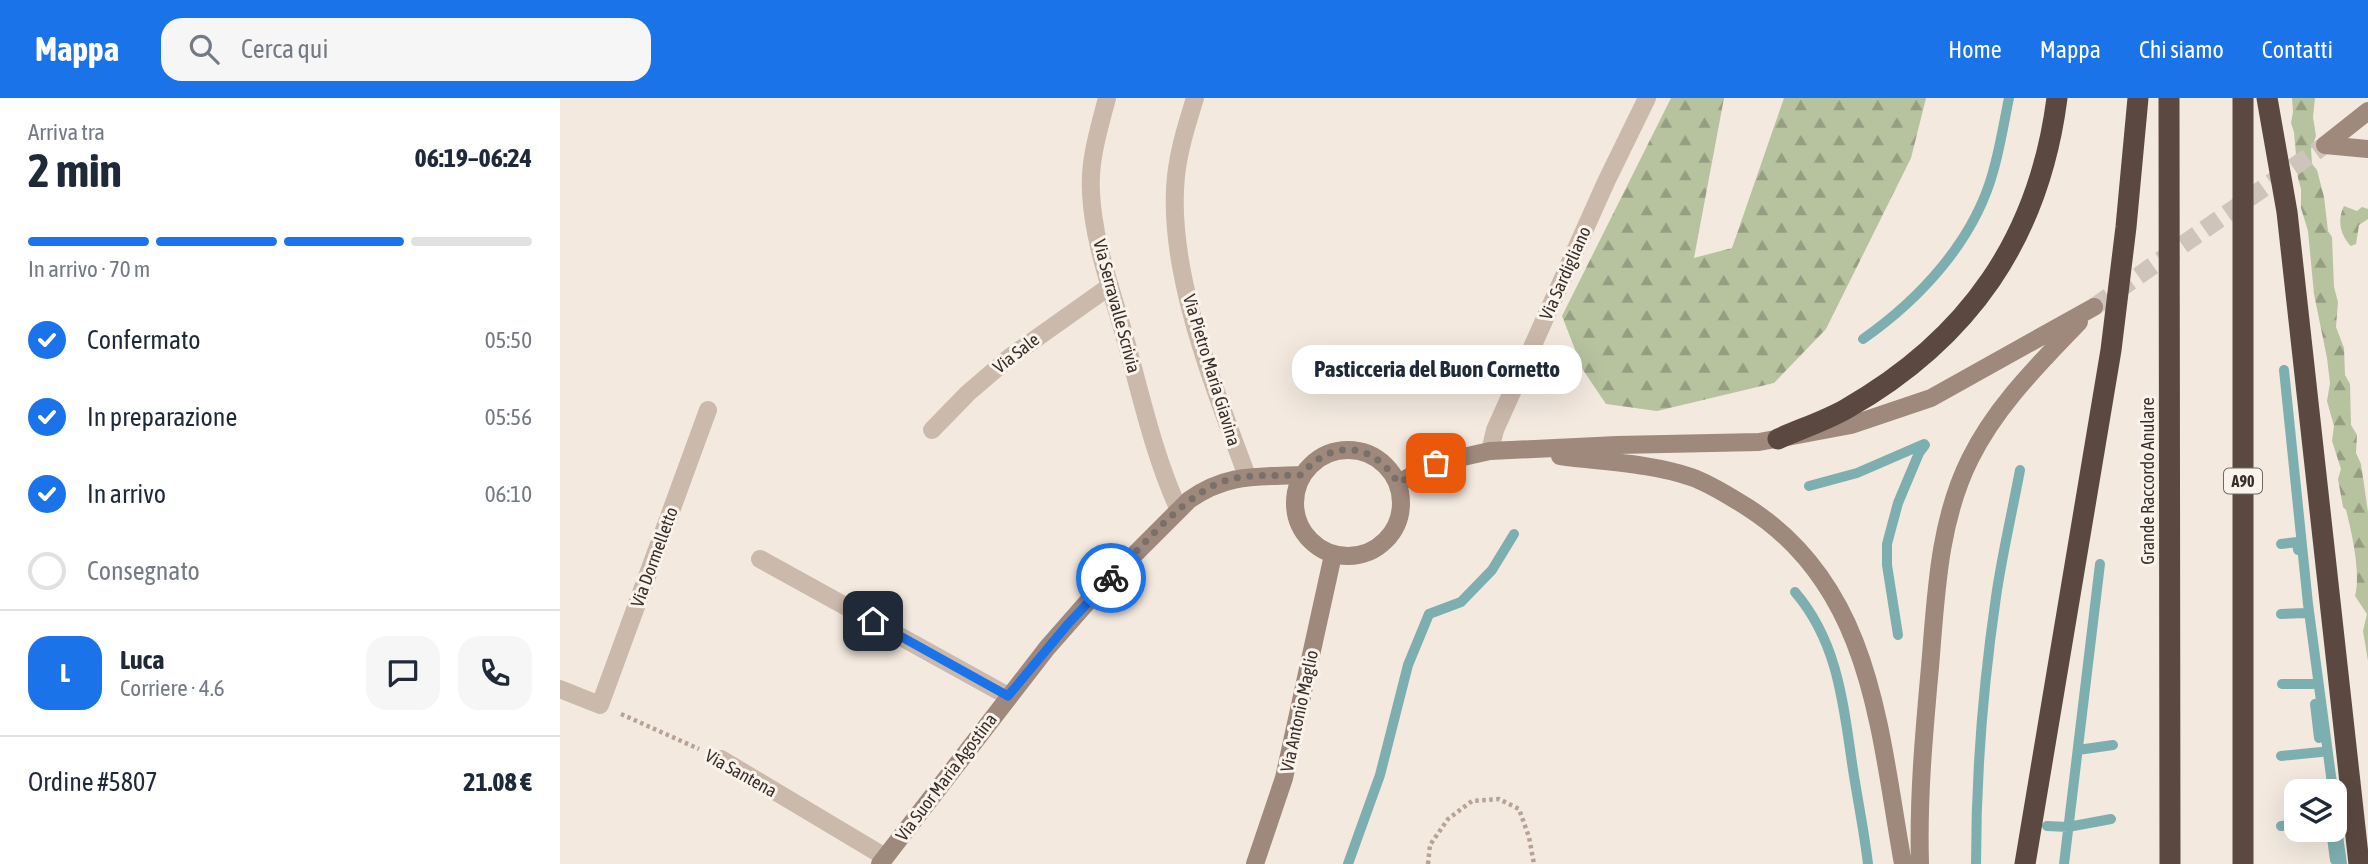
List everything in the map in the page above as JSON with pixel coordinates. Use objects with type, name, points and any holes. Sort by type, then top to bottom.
[{"type":"highway","points":[[1778,439],[1844,410],[1872,393],[1920,358],[1965,314],[2008,255],[2032,204],[2049,147],[2057,98]]},
{"type":"highway","points":[[2025,864],[2110,350],[2126,227],[2138,98]]},
{"type":"highway","name":"Grande Raccordo Anulare","points":[[2169,98],[2170,864]]},
{"type":"highway","name":"A90","points":[[2242,864],[2243,98]]},
{"type":"highway","points":[[2267,98],[2287,212],[2359,864]]},
{"type":"street","name":"Via Serravalle Scrivia","points":[[1107,98],[1094,150],[1091,192],[1094,217],[1110,286],[1160,460],[1179,510]]},
{"type":"street","name":"Via Pietro Maria Giavina","points":[[1195,98],[1176,176],[1175,206],[1180,248],[1191,312],[1200,345],[1247,476]]},
{"type":"street","name":"Via Sardigliano","points":[[1490,451],[1496,430],[1523,368],[1606,182],[1647,98]]},
{"type":"street","points":[[2368,111],[2325,145],[2368,149]]},
{"type":"street","name":"Via Sale","points":[[932,430],[1010,356],[1110,286]]},
{"type":"street","points":[[1398,483],[1436,463],[1490,451],[1731,443],[1778,439],[1872,419],[1931,398],[2094,307],[2043,359],[2002,407],[1971,456],[1958,488],[1938,577],[1922,754],[1920,864]]},
{"type":"street","name":"Via Dormelletto","points":[[596,703],[708,410]]},
{"type":"street","points":[[1343,449],[1376,457],[1389,468],[1398,483],[1402,501],[1399,519],[1391,535],[1377,548],[1360,555],[1333,555],[1322,551],[1299,527],[1294,510],[1295,492],[1301,475],[1312,462],[1326,453],[1343,449]]},
{"type":"street","points":[[1522,451],[1653,468],[1692,477],[1764,518],[1797,547],[1831,591],[1862,658],[1877,719],[1903,864]]},
{"type":"street","name":"Via Suor Maria Agostina","points":[[883,861],[1008,696],[1090,599],[1179,510],[1208,488],[1229,480],[1247,476],[1301,475]]},
{"type":"street","name":"Via Antonio Maglio","points":[[1255,864],[1284,778],[1333,555]]},
{"type":"street","points":[[760,559],[1008,696]]},
{"type":"street","points":[[560,689],[596,703]]},
{"type":"street","name":"Via Santena","points":[[721,759],[883,861]]},
{"type":"path","name":"Via Santena","points":[[596,703],[721,759]]},
{"type":"path","points":[[1428,864],[1430,845],[1448,819],[1472,801],[1499,799],[1519,809],[1534,864]]},
{"type":"green space","points":[[1671,98],[1724,98],[1694,258],[1732,248],[1784,98],[1926,98],[1911,158],[1826,329],[1774,383],[1657,411],[1606,404],[1583,370],[1562,316]]},
{"type":"green space","points":[[2292,98],[2315,98],[2313,117],[2316,136],[2311,149],[2312,164],[2317,170],[2328,231],[2332,237],[2334,287],[2338,302],[2336,327],[2344,348],[2345,375],[2350,384],[2351,425],[2357,435],[2356,453],[2361,464],[2368,512],[2368,661],[2363,631],[2367,614],[2355,596],[2355,553],[2338,479],[2341,469],[2332,441],[2334,426],[2327,401],[2330,383],[2314,294],[2308,231],[2301,208],[2301,189],[2291,123]]},
{"type":"green space","points":[[2344,206],[2357,211],[2362,207],[2368,209],[2368,219],[2359,225],[2356,244],[2351,246],[2341,227]]},
{"type":"waterway","points":[[1863,339],[1905,306],[1924,287],[1959,245],[1973,222],[1993,172],[2009,98]]},
{"type":"waterway","points":[[2284,370],[2308,604],[2331,779]]},
{"type":"waterway","points":[[1809,486],[1857,473],[1924,444]]},
{"type":"waterway","points":[[1898,635],[1887,565],[1887,544],[1898,503],[1925,445]]},
{"type":"waterway","points":[[1976,864],[1979,763],[1987,664],[1998,581],[2020,470]]},
{"type":"waterway","points":[[1348,864],[1380,775],[1408,665],[1429,614],[1461,602],[1492,570],[1514,534]]},
{"type":"waterway","points":[[2281,544],[2297,542],[2298,550]]},
{"type":"waterway","points":[[2064,864],[2100,564]]},
{"type":"waterway","points":[[1795,592],[1820,631],[1836,673],[1868,864]]},
{"type":"waterway","points":[[2281,614],[2305,613]]},
{"type":"waterway","points":[[2282,684],[2313,684]]},
{"type":"waterway","points":[[2315,704],[2319,738]]},
{"type":"waterway","points":[[2078,750],[2113,745]]},
{"type":"waterway","points":[[2281,756],[2321,752]]},
{"type":"waterway","points":[[2047,826],[2068,827],[2111,819]]},
{"type":"waterway","points":[[2333,842],[2335,860]]},
{"type":"waterway","points":[[2339,842],[2342,864]]},
{"type":"tunnel","points":[[2094,307],[2325,145]]},
{"type":"way so far","points":[[1111,578],[1189,500],[1216,484],[1247,476],[1301,475],[1312,462],[1326,453],[1343,449],[1376,457],[1389,468],[1398,483],[1436,463]]},
{"type":"place","name":"Pasticceria del Buon Cornetto","points":[[1436,463]]},
{"type":"route","points":[[873,621],[1008,696],[1068,624],[1111,578]]}]
